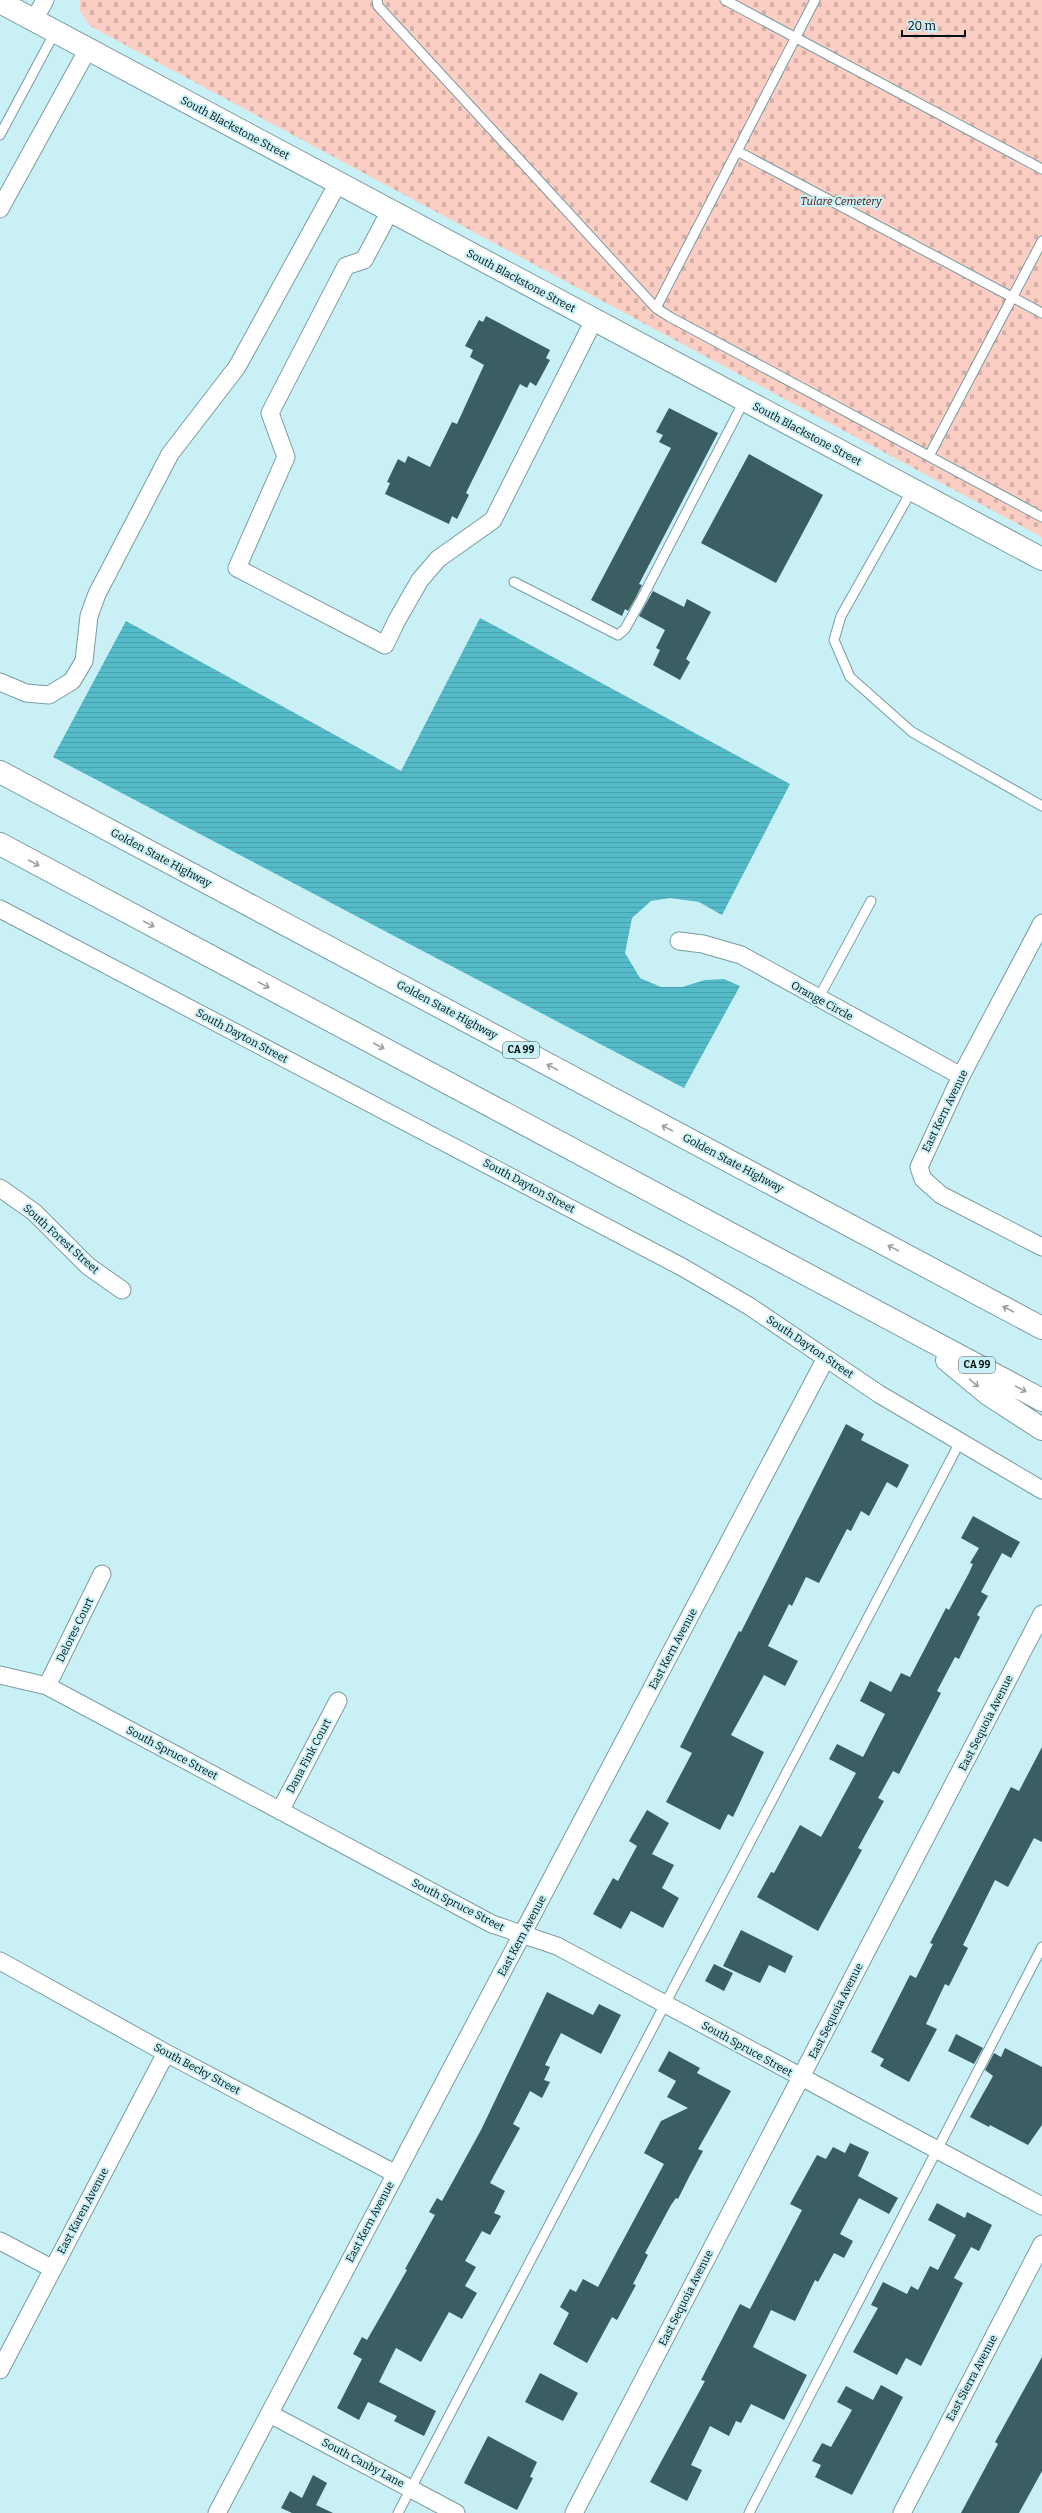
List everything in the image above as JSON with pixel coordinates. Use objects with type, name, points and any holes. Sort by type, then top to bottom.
[{"type":"main road","name":"South Blackstone Street","points":[[0,2],[1042,560]]},
{"type":"main road","name":"Golden State Highway","points":[[0,772],[1042,1328]]},
{"type":"main road","name":"CA 99","points":[[0,844],[1042,1400]]},
{"type":"main road","points":[[912,1331],[988,1394],[1042,1428]]},
{"type":"street","points":[[34,20],[45,0]]},
{"type":"street","points":[[0,209],[88,49]]},
{"type":"street","points":[[0,682],[26,693],[48,695],[72,681],[84,661],[89,616],[97,594],[170,454],[237,367],[338,183]]},
{"type":"street","points":[[390,211],[364,260],[346,266],[270,413],[286,457],[237,568],[386,645],[396,620],[420,580],[438,559],[493,520],[594,320]]},
{"type":"street","name":"South Dayton Street","points":[[0,909],[682,1267],[748,1306],[879,1394],[1042,1490]]},
{"type":"street","name":"East Kern Avenue","points":[[1042,923],[961,1076],[919,1167],[923,1179],[942,1195],[1042,1247]]},
{"type":"street","name":"Orange Circle","points":[[679,941],[703,944],[741,955],[818,999],[961,1076]]},
{"type":"street","name":"South Forest Street","points":[[0,1188],[34,1212],[88,1266],[122,1290]]},
{"type":"street","name":"East Kern Avenue","points":[[217,2513],[826,1358]]},
{"type":"street","name":"Delores Court","points":[[47,1686],[102,1574]]},
{"type":"street","name":"East Sequoia Avenue","points":[[574,2513],[1042,1614]]},
{"type":"street","name":"South Spruce Street","points":[[0,1675],[47,1686],[492,1924],[522,1936],[557,1946],[1042,2206]]},
{"type":"street","name":"Dana Fink Court","points":[[280,1811],[338,1701]]},
{"type":"street","name":"South Becky Street","points":[[0,1961],[166,2053],[396,2174]]},
{"type":"street","name":"East Karen Avenue","points":[[0,2370],[166,2053]]},
{"type":"street","points":[[0,2241],[53,2269]]},
{"type":"street","name":"East Sierra Avenue","points":[[902,2513],[1042,2244]]},
{"type":"street","name":"South Canby Lane","points":[[270,2414],[456,2513]]},
{"type":"lane","points":[[376,0],[378,6],[656,308],[670,317],[1042,517]]},
{"type":"lane","points":[[725,0],[1042,169]]},
{"type":"lane","points":[[656,308],[815,0]]},
{"type":"lane","points":[[0,135],[55,32]]},
{"type":"lane","points":[[737,151],[1042,313]]},
{"type":"lane","points":[[929,456],[1042,241]]},
{"type":"lane","points":[[514,582],[618,634],[625,629],[744,401]]},
{"type":"lane","points":[[912,490],[841,616],[834,640],[850,677],[912,732],[1042,806]]},
{"type":"lane","points":[[818,999],[871,901]]},
{"type":"lane","points":[[398,2513],[960,1442]]},
{"type":"lane","points":[[749,2513],[938,2151],[1042,1947]]},
{"type":"green space","name":"Tulare Cemetery","points":[[80,0],[1042,0],[1042,537],[90,26],[80,11]]},
{"type":"water","points":[[480,618],[790,784],[722,915],[699,902],[670,898],[651,901],[632,918],[625,953],[640,978],[661,987],[682,987],[705,980],[724,979],[740,986],[684,1088],[53,757],[126,621],[401,771]]},
{"type":"building","points":[[486,316],[550,350],[546,358],[550,360],[536,386],[530,382],[527,388],[520,384],[466,493],[469,495],[457,519],[452,516],[449,524],[385,494],[390,483],[387,482],[398,459],[405,463],[408,456],[430,467],[452,422],[457,424],[484,365],[470,357],[473,350],[465,346],[479,320],[483,322]]},
{"type":"building","points":[[669,408],[718,433],[639,584],[642,585],[635,599],[628,611],[625,609],[622,616],[591,600],[671,448],[659,442],[663,435],[656,432]]},
{"type":"building","points":[[749,454],[823,495],[776,583],[701,543]]},
{"type":"building","points":[[653,591],[684,607],[687,599],[711,612],[686,659],[690,662],[680,680],[653,665],[660,650],[656,648],[665,630],[639,616]]},
{"type":"building","points":[[846,1424],[864,1434],[861,1440],[909,1465],[897,1488],[887,1482],[869,1516],[861,1511],[851,1531],[847,1529],[819,1583],[806,1577],[792,1606],[789,1604],[768,1646],[798,1661],[785,1686],[764,1675],[731,1735],[764,1752],[733,1817],[728,1814],[720,1830],[666,1802],[692,1753],[680,1747],[739,1631],[741,1632]]},
{"type":"building","points":[[973,1516],[1020,1542],[1011,1558],[1002,1553],[981,1592],[988,1596],[977,1615],[980,1617],[959,1659],[955,1657],[937,1691],[941,1693],[899,1774],[893,1771],[878,1798],[884,1801],[858,1848],[862,1850],[818,1931],[757,1897],[771,1872],[774,1873],[800,1825],[821,1837],[856,1773],[829,1759],[837,1744],[863,1757],[885,1714],[860,1701],[870,1681],[891,1692],[901,1673],[910,1677],[946,1608],[949,1610],[973,1564],[970,1563],[979,1548],[961,1538]]},
{"type":"building","points":[[1042,1747],[1042,1842],[1034,1838],[1008,1887],[995,1880],[963,1945],[968,1948],[949,1986],[945,1984],[926,2024],[937,2029],[909,2082],[880,2066],[884,2059],[871,2052],[910,1975],[916,1978],[933,1944],[930,1943],[1011,1787],[1019,1791]]},
{"type":"building","points":[[647,1810],[669,1823],[652,1854],[674,1865],[662,1888],[679,1898],[663,1928],[631,1911],[621,1929],[593,1914],[613,1878],[618,1881],[637,1846],[629,1841]]},
{"type":"building","points":[[741,1930],[793,1956],[785,1973],[769,1965],[760,1983],[723,1966]]},
{"type":"building","points":[[714,1964],[733,1973],[724,1991],[705,1981]]},
{"type":"building","points":[[547,1992],[593,2015],[599,2004],[621,2015],[601,2054],[561,2033],[545,2065],[550,2067],[544,2080],[550,2082],[542,2098],[530,2091],[513,2124],[520,2128],[490,2183],[505,2191],[494,2213],[501,2216],[490,2235],[482,2231],[465,2261],[476,2267],[465,2286],[477,2293],[462,2319],[449,2312],[421,2362],[396,2348],[379,2382],[436,2411],[424,2436],[394,2421],[397,2416],[368,2402],[359,2420],[337,2408],[362,2359],[353,2354],[362,2337],[367,2340],[407,2270],[405,2269],[435,2215],[429,2212],[437,2198],[442,2201],[481,2130]]},
{"type":"building","points":[[956,2034],[983,2048],[974,2064],[948,2051]]},
{"type":"building","points":[[1005,2048],[1042,2067],[1042,2125],[1028,2145],[990,2125],[989,2127],[970,2117],[993,2076],[985,2070],[994,2053],[1001,2057]]},
{"type":"building","points":[[669,2051],[700,2068],[697,2073],[731,2091],[698,2149],[703,2151],[678,2199],[676,2198],[671,2205],[645,2253],[648,2255],[633,2284],[636,2285],[617,2320],[612,2317],[587,2363],[553,2344],[569,2313],[560,2307],[570,2289],[576,2292],[583,2279],[598,2287],[664,2164],[644,2153],[661,2121],[688,2108],[667,2097],[676,2081],[658,2071]]},
{"type":"building","points":[[850,2143],[869,2152],[858,2176],[898,2198],[889,2214],[859,2198],[840,2234],[853,2241],[844,2258],[834,2253],[818,2282],[815,2280],[795,2321],[771,2310],[753,2347],[807,2375],[784,2420],[751,2404],[741,2423],[736,2421],[729,2436],[710,2426],[691,2465],[702,2470],[687,2501],[650,2482],[705,2381],[701,2380],[740,2304],[750,2309],[802,2210],[790,2204],[817,2155],[826,2159],[833,2147],[845,2153]]},
{"type":"building","points":[[937,2203],[965,2218],[967,2212],[992,2225],[979,2251],[971,2247],[954,2278],[963,2283],[921,2366],[906,2358],[897,2375],[853,2352],[878,2308],[871,2305],[883,2282],[907,2294],[911,2286],[918,2290],[930,2266],[938,2270],[956,2235],[928,2220]]},
{"type":"building","points":[[1042,2357],[1042,2471],[1019,2513],[961,2513],[998,2444],[995,2442]]},
{"type":"building","points":[[540,2373],[578,2393],[563,2421],[525,2402]]},
{"type":"building","points":[[881,2385],[903,2397],[852,2495],[815,2477],[821,2465],[812,2461],[822,2443],[831,2447],[852,2410],[837,2402],[846,2386],[873,2400]]},
{"type":"building","points":[[488,2436],[537,2462],[530,2477],[533,2478],[517,2510],[464,2483]]},
{"type":"building","points":[[313,2475],[327,2483],[316,2505],[333,2513],[292,2513],[281,2508],[290,2491],[302,2498]]}]
